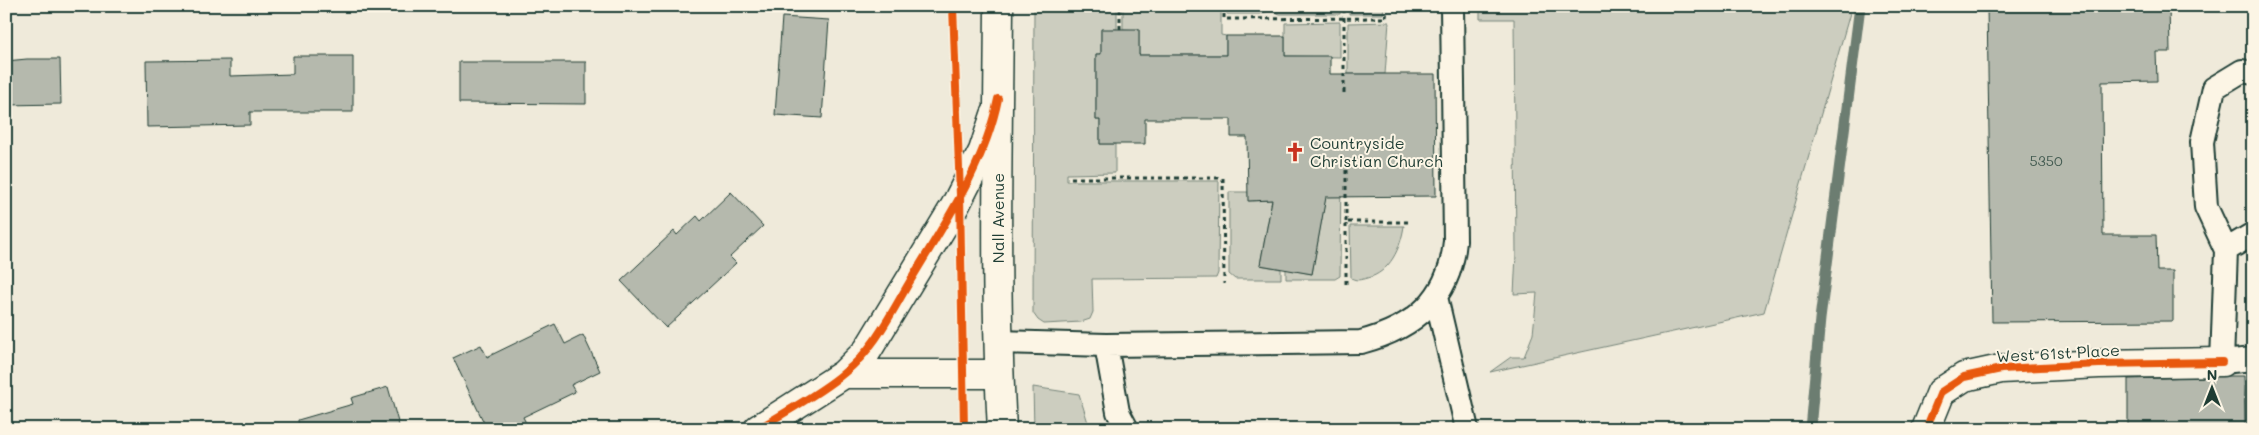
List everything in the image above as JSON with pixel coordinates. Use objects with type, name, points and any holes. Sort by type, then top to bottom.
[{"type":"street","name":"Nall Avenue","points":[[999,6],[999,374],[1002,429]]},
{"type":"street","points":[[758,429],[844,374],[867,351],[955,206],[983,151],[992,127],[998,99]]},
{"type":"street","name":"West 61st Place","points":[[1926,429],[1941,392],[1964,377],[2000,368],[2222,362]]},
{"type":"street","points":[[844,374],[999,374]]},
{"type":"lane","points":[[999,342],[1106,345],[1361,342],[1402,327],[1417,317],[1436,298],[1452,268],[1456,241],[1452,6]]},
{"type":"lane","points":[[2253,73],[2242,71],[2214,88],[2202,142],[2206,207],[2226,250],[2222,362],[2253,359]]},
{"type":"lane","points":[[2226,250],[2253,234]]},
{"type":"lane","points":[[1436,298],[1467,429]]},
{"type":"lane","points":[[1106,345],[1118,412],[1127,429]]},
{"type":"path","points":[[1120,6],[1120,29]]},
{"type":"path","points":[[1224,6],[1224,19],[1386,18],[1387,6]]},
{"type":"path","points":[[1344,6],[1344,93]]},
{"type":"path","points":[[1346,162],[1346,284]]},
{"type":"path","points":[[1071,178],[1224,178],[1224,284]]},
{"type":"path","points":[[1346,222],[1410,222]]},
{"type":"shaded area","points":[[1034,6],[1117,6],[1117,29],[1101,30],[1101,54],[1096,54],[1096,120],[1100,120],[1100,144],[1115,144],[1115,173],[1067,174],[1067,181],[1219,181],[1218,273],[1216,278],[1092,279],[1093,312],[1090,319],[1081,322],[1044,324],[1033,313]]},
{"type":"shaded area","points":[[1123,6],[1221,6],[1221,35],[1226,36],[1226,55],[1139,55],[1139,30],[1123,29]]},
{"type":"shaded area","points":[[1227,6],[1340,6],[1340,14],[1280,14],[1271,10],[1260,14],[1227,14]]},
{"type":"shaded area","points":[[1349,6],[1384,6],[1383,14],[1349,14]]},
{"type":"shaded area","points":[[1480,6],[1852,6],[1764,312],[1490,372],[1511,357],[1524,357],[1533,334],[1537,293],[1514,294],[1516,254],[1514,19],[1480,19]]},
{"type":"shaded area","points":[[1340,22],[1340,57],[1285,56],[1285,23]]},
{"type":"shaded area","points":[[1389,22],[1385,74],[1348,74],[1348,23]]},
{"type":"shaded area","points":[[1331,167],[1341,167],[1340,276],[1335,279],[1286,279],[1286,269],[1312,274]]},
{"type":"shaded area","points":[[1229,192],[1248,192],[1249,201],[1272,200],[1260,265],[1281,269],[1281,279],[1235,279],[1229,274]]},
{"type":"shaded area","points":[[1350,226],[1404,226],[1397,250],[1382,271],[1360,280],[1351,278]]},
{"type":"shaded area","points":[[1033,387],[1079,394],[1090,429],[1034,429]]},
{"type":"building","points":[[1987,6],[2169,6],[2170,52],[2156,52],[2157,81],[2102,82],[2103,235],[2156,235],[2157,271],[2173,271],[2173,321],[1992,322]]},
{"type":"building","points":[[782,17],[829,20],[822,118],[775,115]]},
{"type":"building","name":"Countryside Christian Church","points":[[1101,29],[1139,29],[1139,55],[1226,55],[1226,36],[1285,36],[1285,56],[1330,56],[1330,74],[1435,74],[1436,196],[1326,197],[1312,274],[1260,265],[1272,200],[1248,201],[1247,137],[1231,137],[1231,119],[1145,119],[1145,144],[1100,144],[1100,120],[1096,120],[1096,54],[1101,54]]},
{"type":"building","points":[[293,56],[353,56],[353,112],[250,112],[250,125],[147,127],[146,61],[230,60],[230,76],[293,74]]},
{"type":"building","points":[[60,59],[61,104],[6,105],[6,61]]},
{"type":"building","points":[[459,62],[586,62],[586,104],[459,103]]},
{"type":"building","points":[[731,192],[763,226],[730,257],[736,263],[666,328],[621,281],[674,231],[677,235],[697,216],[701,221]]},
{"type":"building","points":[[555,324],[565,344],[583,335],[600,371],[571,385],[575,392],[523,417],[529,429],[487,429],[453,358],[481,345],[487,357]]},
{"type":"building","points":[[2244,376],[2245,429],[2128,429],[2128,379]]},
{"type":"building","points":[[388,387],[400,429],[299,429],[298,420],[353,404],[351,398]]},
{"type":"waterway","points":[[1810,429],[1820,319],[1860,6]]},
{"type":"cycle path","points":[[953,6],[960,195],[964,429]]},
{"type":"cycle path","points":[[758,429],[835,380],[855,363],[874,341],[963,192],[984,146],[998,99]]},
{"type":"cycle path","points":[[1926,429],[1941,392],[1964,377],[2001,369],[2099,364],[2222,362]]},
{"type":"place","name":"Countryside Christian Church","points":[[1295,152]]}]
